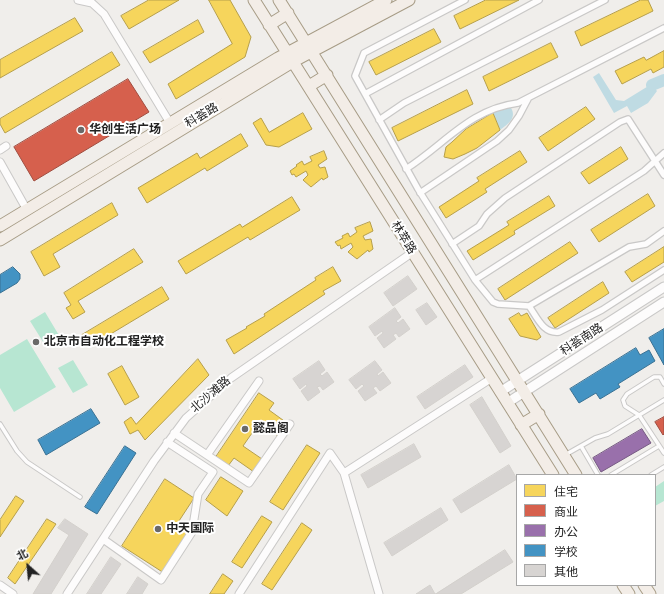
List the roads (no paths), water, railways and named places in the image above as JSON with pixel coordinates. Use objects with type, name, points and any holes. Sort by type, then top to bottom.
[{"type":"main road","name":"林萃路","points":[[254,0],[552,474]]},
{"type":"main road","name":"林萃路","points":[[279,0],[519,381],[575,474]]},
{"type":"main road","name":"科荟路","points":[[0,226],[170,122],[290,57],[386,0]]},
{"type":"main road","name":"科荟路","points":[[309,46],[409,0]]},
{"type":"main road","points":[[269,25],[288,13]]},
{"type":"main road","name":"科荟路","points":[[0,240],[290,57]]},
{"type":"main road","points":[[309,86],[327,75]]},
{"type":"main road","points":[[521,425],[539,414]]},
{"type":"street","points":[[78,0],[92,3],[104,14],[170,122]]},
{"type":"street","points":[[465,0],[364,53],[355,76],[406,169],[474,280],[493,302],[498,304],[529,306],[629,248],[646,244],[664,231]]},
{"type":"street","points":[[365,94],[539,0]]},
{"type":"street","points":[[379,120],[404,103],[605,0]]},
{"type":"street","points":[[406,169],[426,156],[474,116],[504,105],[518,103],[664,28]]},
{"type":"street","points":[[420,193],[497,141],[517,120],[530,97]]},
{"type":"street","points":[[452,244],[479,226],[487,214],[505,198],[620,122],[628,119],[664,175]]},
{"type":"street","points":[[474,280],[644,171],[664,153]]},
{"type":"street","points":[[0,162],[27,210]]},
{"type":"street","name":"北沙滩路","points":[[67,594],[167,442],[186,418],[231,378],[413,252]]},
{"type":"street","points":[[529,306],[548,331],[559,332],[602,310],[664,270]]},
{"type":"street","name":"科荟南路","points":[[500,392],[664,287]]},
{"type":"street","name":"科荟南路","points":[[507,403],[664,302]]},
{"type":"street","points":[[344,473],[492,378]]},
{"type":"street","points":[[207,455],[259,381]]},
{"type":"street","points":[[174,433],[249,483],[290,424]]},
{"type":"street","points":[[103,539],[161,580],[192,532],[198,494],[213,472],[167,442]]},
{"type":"street","points":[[239,594],[330,453],[344,473],[379,594]]},
{"type":"street","points":[[0,585],[13,594]]},
{"type":"lane","points":[[664,384],[660,377],[654,377],[627,394],[623,400],[625,406],[639,415],[664,454]]},
{"type":"lane","points":[[564,456],[595,438],[608,434],[664,400]]},
{"type":"lane","points":[[0,424],[16,451],[27,462],[80,497]]},
{"type":"lane","points":[[581,446],[597,474]]},
{"type":"lane","points":[[613,474],[659,446]]},
{"type":"lane","points":[[653,474],[664,467]]},
{"type":"water","points":[[599,73],[616,100],[624,101],[650,85],[652,85],[657,91],[648,103],[631,113],[627,106],[614,113],[593,77]]},
{"type":"water","points":[[503,108],[511,108],[513,115],[511,120],[500,130],[493,113]]},
{"type":"waterway","points":[[652,85],[664,80]]},
{"type":"place","name":"华创生活广场","points":[[81,130]]},
{"type":"place","name":"北京市自动化工程学校","points":[[36,342]]},
{"type":"place","name":"懿品阁","points":[[245,429]]},
{"type":"place","name":"中天国际","points":[[158,529]]}]
